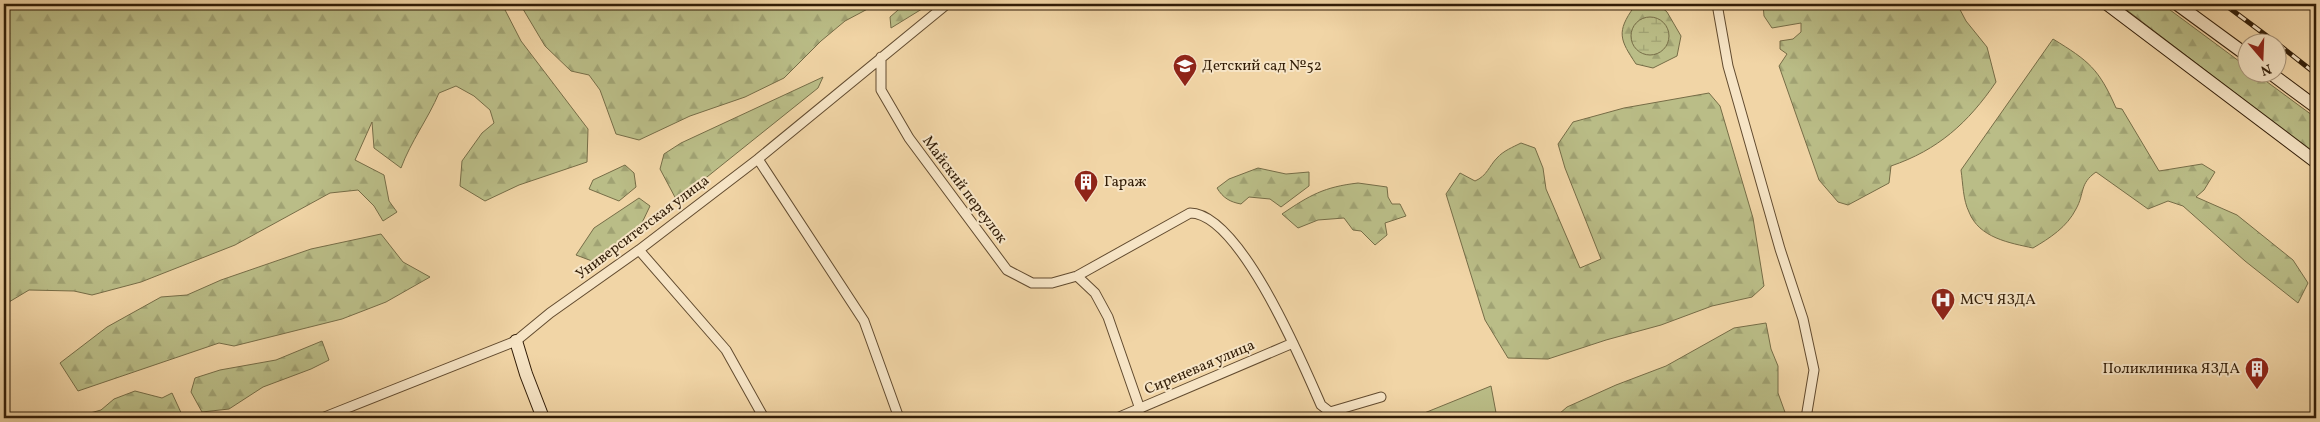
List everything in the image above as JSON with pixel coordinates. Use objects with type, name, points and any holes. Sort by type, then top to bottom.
[{"type":"main road","points":[[2107,4],[2316,162]]},
{"type":"main road","points":[[2177,4],[2238,49]]},
{"type":"main road","points":[[2283,82],[2316,107]]},
{"type":"main road","points":[[516,341],[526,374],[544,418]]},
{"type":"street","name":"Университетская улица","points":[[322,418],[516,341],[550,313],[639,250],[758,159],[947,4]]},
{"type":"street","points":[[1717,4],[1728,66],[1780,249],[1803,319],[1814,370],[1806,418]]},
{"type":"street","name":"Майский переулок","points":[[881,57],[881,90],[909,138],[1007,270],[1032,283],[1052,282],[1077,276],[1190,213],[1196,213],[1219,228],[1246,259],[1274,303],[1293,343]]},
{"type":"street","points":[[758,159],[864,321],[899,418]]},
{"type":"street","points":[[639,250],[726,350],[764,418]]},
{"type":"street","points":[[1077,276],[1095,293],[1108,317],[1140,409]]},
{"type":"street","points":[[1293,343],[1321,405],[1325,409],[1330,412],[1342,410],[1381,397]]},
{"type":"street","name":"Сиреневая улица","points":[[1117,418],[1293,343]]},
{"type":"green space","points":[[4,4],[498,4],[503,6],[521,41],[588,129],[587,162],[519,185],[485,201],[460,186],[462,161],[482,133],[494,123],[490,110],[474,96],[456,86],[439,93],[401,168],[374,148],[372,122],[355,160],[384,175],[389,201],[397,212],[383,221],[374,206],[358,190],[330,193],[235,245],[141,282],[92,295],[74,291],[29,290],[4,305]]},
{"type":"green space","points":[[520,4],[877,4],[845,21],[821,41],[784,78],[745,97],[690,116],[639,140],[616,134],[600,90],[589,75],[571,71],[545,46]]},
{"type":"green space","points":[[905,4],[930,4],[891,28],[890,17]]},
{"type":"green space","points":[[1658,4],[1667,12],[1681,36],[1677,56],[1653,68],[1636,64],[1626,48],[1622,36],[1624,23],[1634,7]]},
{"type":"green space","points":[[1763,4],[1957,4],[1966,21],[1987,47],[1996,82],[1974,110],[1951,133],[1923,152],[1891,166],[1889,183],[1848,205],[1838,202],[1819,180],[1779,66],[1787,54],[1780,49],[1780,41],[1793,39],[1801,32],[1801,23],[1772,28],[1764,16]]},
{"type":"green space","points":[[2119,4],[2162,4],[2238,60],[2238,82],[2267,82],[2316,118],[2316,155]]},
{"type":"green space","points":[[1650,17],[1663,23],[1669,36],[1663,49],[1650,55],[1637,49],[1631,36],[1637,23]]},
{"type":"green space","points":[[2053,39],[2092,67],[2104,84],[2116,108],[2122,109],[2159,171],[2202,164],[2215,172],[2204,190],[2196,197],[2237,215],[2293,260],[2308,283],[2298,303],[2245,261],[2183,206],[2168,201],[2148,209],[2096,172],[2087,181],[2079,203],[2068,221],[2052,236],[2033,248],[1996,238],[1980,228],[1967,207],[1961,170]]},
{"type":"green space","points":[[823,77],[818,88],[677,201],[660,169],[664,154],[681,143]]},
{"type":"green space","points":[[1709,93],[1720,106],[1753,218],[1764,286],[1752,297],[1712,306],[1661,325],[1548,359],[1508,358],[1485,320],[1446,194],[1460,173],[1475,181],[1485,174],[1497,158],[1508,149],[1521,143],[1535,148],[1543,168],[1546,189],[1580,268],[1601,259],[1565,168],[1558,144],[1573,122],[1624,108]]},
{"type":"green space","points":[[625,165],[634,173],[636,187],[619,201],[589,189],[593,180]]},
{"type":"green space","points":[[1258,168],[1286,174],[1309,172],[1309,186],[1281,207],[1270,199],[1249,197],[1241,204],[1230,201],[1217,188],[1229,179]]},
{"type":"green space","points":[[1358,183],[1387,187],[1388,197],[1392,204],[1400,204],[1406,216],[1385,223],[1387,235],[1375,245],[1361,231],[1353,230],[1344,218],[1318,220],[1298,228],[1282,214],[1318,193]]},
{"type":"green space","points":[[639,198],[650,206],[640,227],[592,261],[576,255],[594,228]]},
{"type":"green space","points":[[381,234],[403,262],[430,277],[386,302],[342,319],[234,346],[219,343],[78,391],[60,363],[107,327],[161,297],[187,295],[221,280],[311,249]]},
{"type":"green space","points":[[1766,323],[1771,349],[1778,366],[1778,393],[1786,415],[1785,418],[1566,418],[1559,414],[1567,407],[1616,385],[1666,366],[1734,328]]},
{"type":"green space","points":[[322,341],[329,360],[311,369],[263,387],[229,409],[202,412],[191,392],[195,378],[220,370],[276,360]]},
{"type":"green space","points":[[1491,386],[1497,418],[1412,418]]},
{"type":"green space","points":[[135,391],[162,398],[172,393],[183,417],[72,418],[101,410],[114,399]]},
{"type":"railway","points":[[2224,4],[2262,32]]},
{"type":"railway","points":[[2288,52],[2316,74]]},
{"type":"place","name":"Детский сад №52","points":[[1185,87]]},
{"type":"place","name":"Гараж","points":[[1086,203]]},
{"type":"place","name":"МСЧ ЯЗДА","points":[[1943,321]]},
{"type":"place","name":"Поликлиника ЯЗДА","points":[[2257,390]]}]
